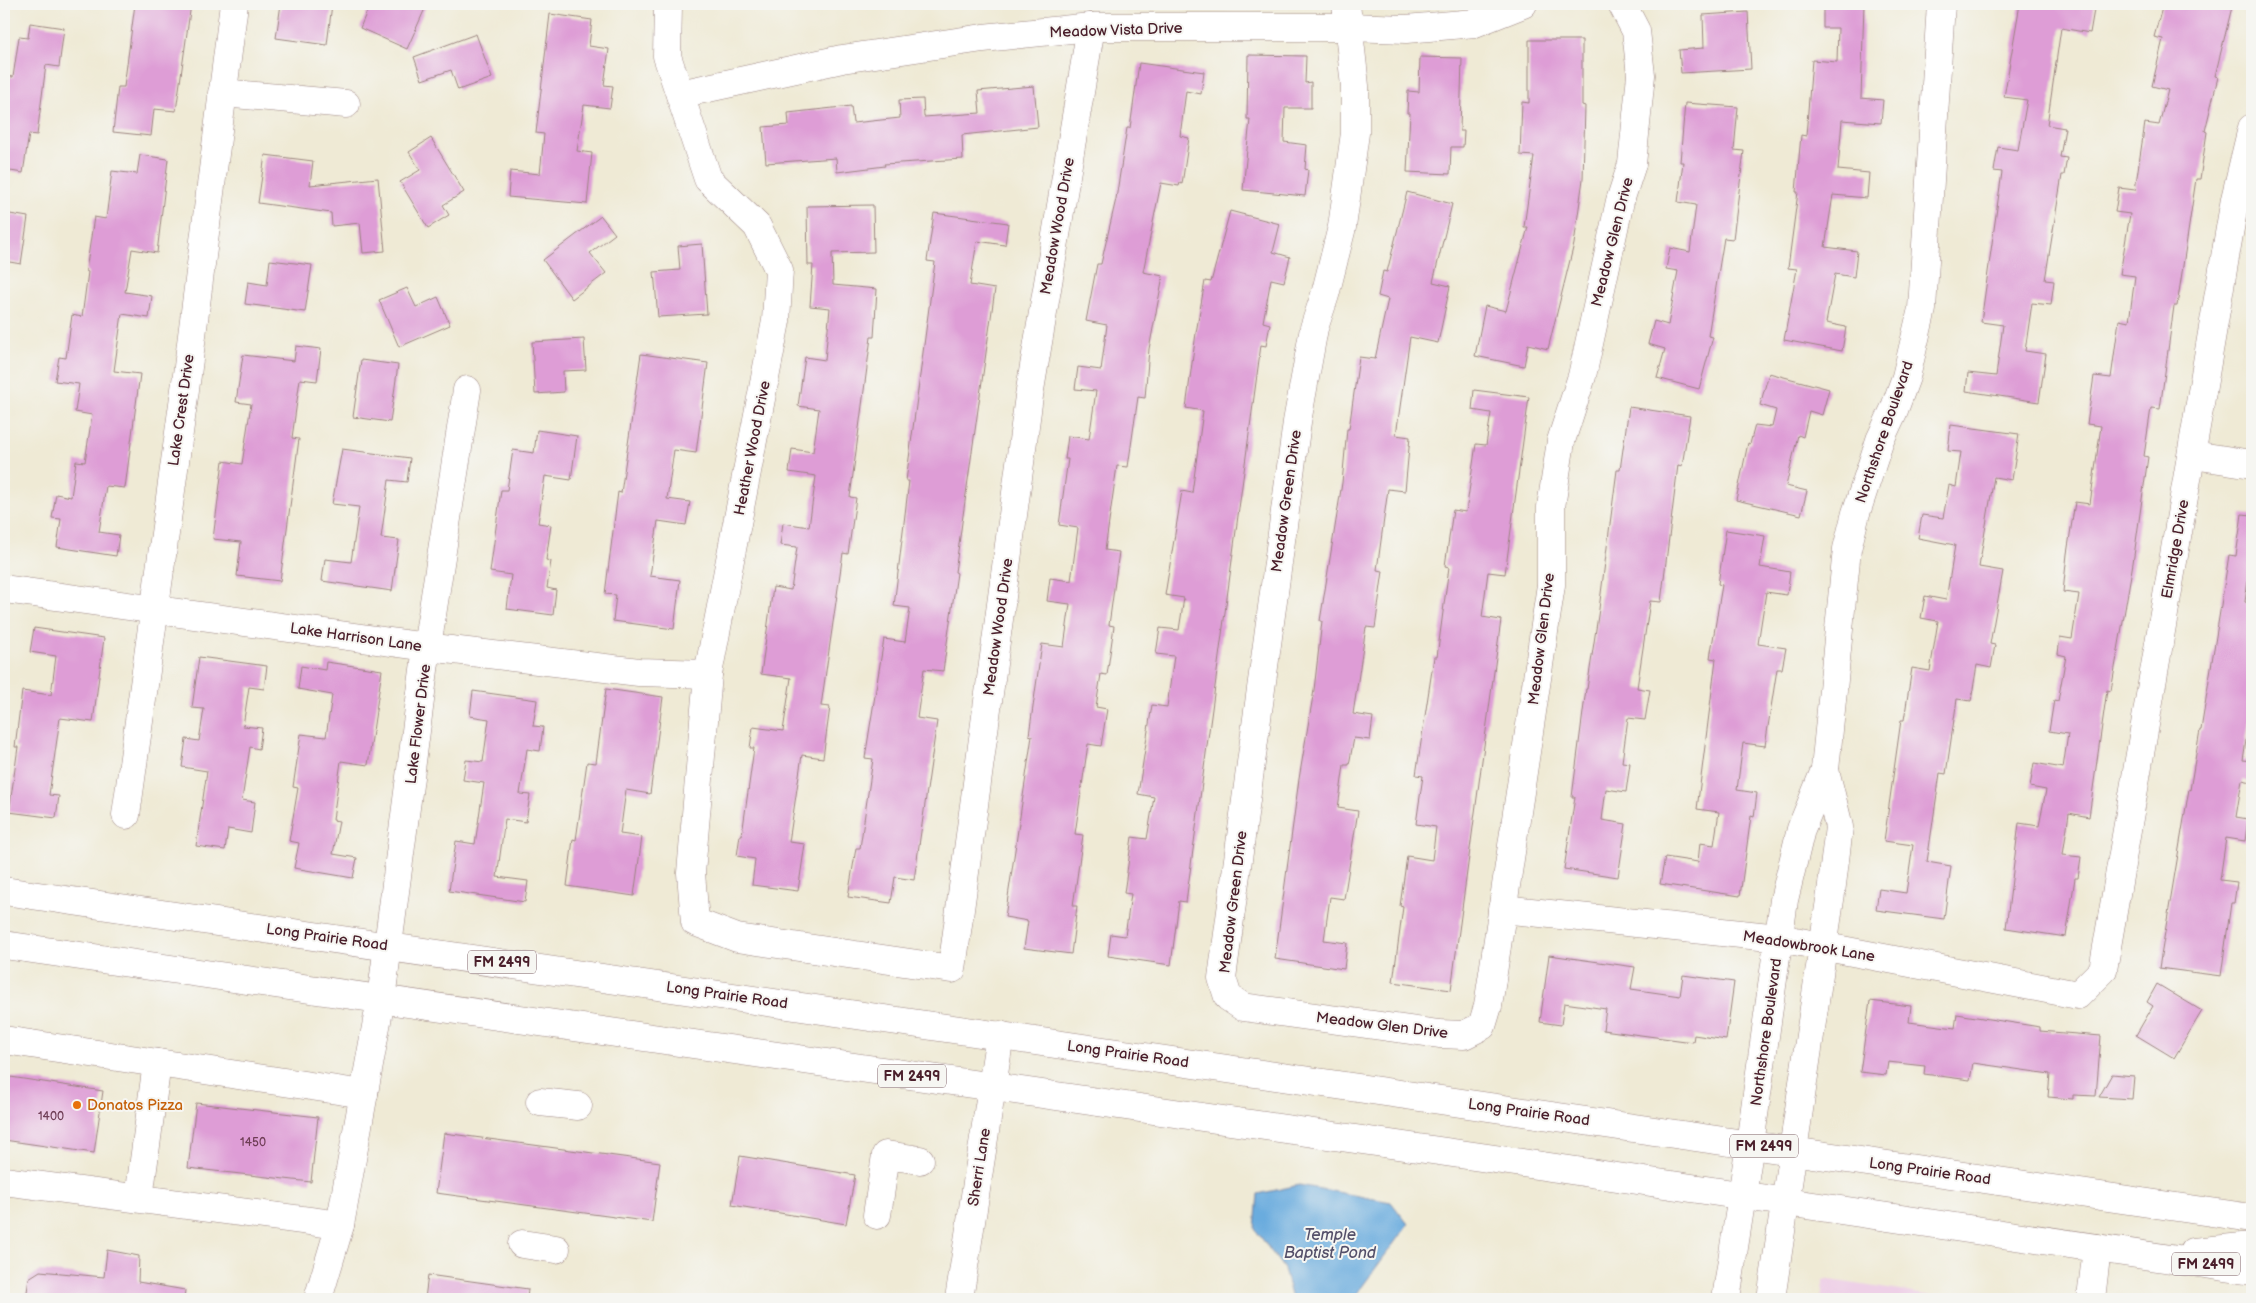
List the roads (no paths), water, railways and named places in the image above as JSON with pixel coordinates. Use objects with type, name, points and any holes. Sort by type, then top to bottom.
[{"type":"street","name":"Lake Crest Drive","points":[[126,816],[234,4]]},
{"type":"street","name":"Heather Wood Drive","points":[[668,4],[667,56],[708,179],[757,226],[779,270],[776,320],[708,674],[691,873],[695,922]]},
{"type":"street","name":"Meadow Vista Drive","points":[[680,94],[842,59],[983,38],[1091,27],[1348,15],[1406,29],[1475,24],[1523,4]]},
{"type":"street","name":"Meadow Glen Drive","points":[[1231,998],[1243,1007],[1439,1034],[1464,1035],[1482,1026],[1488,1006],[1551,586],[1551,507],[1561,441],[1582,376],[1620,201],[1632,164],[1641,74],[1636,31],[1622,4]]},
{"type":"street","name":"Northshore Boulevard","points":[[1726,1299],[1784,900],[1801,829],[1825,770],[1847,549],[1856,512],[1880,440],[1906,377],[1922,309],[1941,4]]},
{"type":"street","name":"Meadow Green Drive","points":[[1231,998],[1228,997],[1222,978],[1297,422],[1314,328],[1325,295],[1342,227],[1355,133],[1355,86],[1348,15]]},
{"type":"street","name":"Meadow Wood Drive","points":[[695,922],[737,938],[952,969],[1029,396],[1091,27]]},
{"type":"street","points":[[222,93],[346,104]]},
{"type":"street","name":"Elmridge Drive","points":[[2102,970],[2146,710],[2193,455],[2235,199],[2247,174],[2252,128]]},
{"type":"street","name":"Lake Flower Drive","points":[[318,1299],[340,1225],[380,1000],[427,647],[467,390]]},
{"type":"street","points":[[2193,455],[2252,464]]},
{"type":"street","name":"Lake Harrison Lane","points":[[4,589],[427,647],[639,672],[708,674]]},
{"type":"street","name":"Northshore Boulevard","points":[[1771,1299],[1839,827],[1825,770]]},
{"type":"street","name":"Long Prairie Road","points":[[4,890],[2252,1218]]},
{"type":"street","name":"Meadowbrook Lane","points":[[1502,909],[1779,938],[2078,995],[2102,970]]},
{"type":"street","name":"FM 2499","points":[[4,945],[1741,1195],[2252,1271]]},
{"type":"street","name":"Sherri Lane","points":[[959,1299],[1000,1035]]},
{"type":"street","points":[[4,1040],[364,1094]]},
{"type":"street","points":[[139,1198],[157,1063]]},
{"type":"street","points":[[540,1102],[578,1106]]},
{"type":"street","points":[[877,1215],[886,1155],[920,1160]]},
{"type":"street","points":[[4,1181],[340,1225]]},
{"type":"street","points":[[522,1244],[556,1249]]},
{"type":"street","points":[[2160,1257],[2252,1246]]},
{"type":"street","points":[[2091,1299],[2097,1248]]},
{"type":"water","name":"Temple Baptist Pond","points":[[1299,1185],[1391,1202],[1408,1224],[1353,1299],[1292,1299],[1284,1269],[1255,1229],[1258,1194]]},
{"type":"place","name":"Donatos Pizza","points":[[77,1105]]}]
